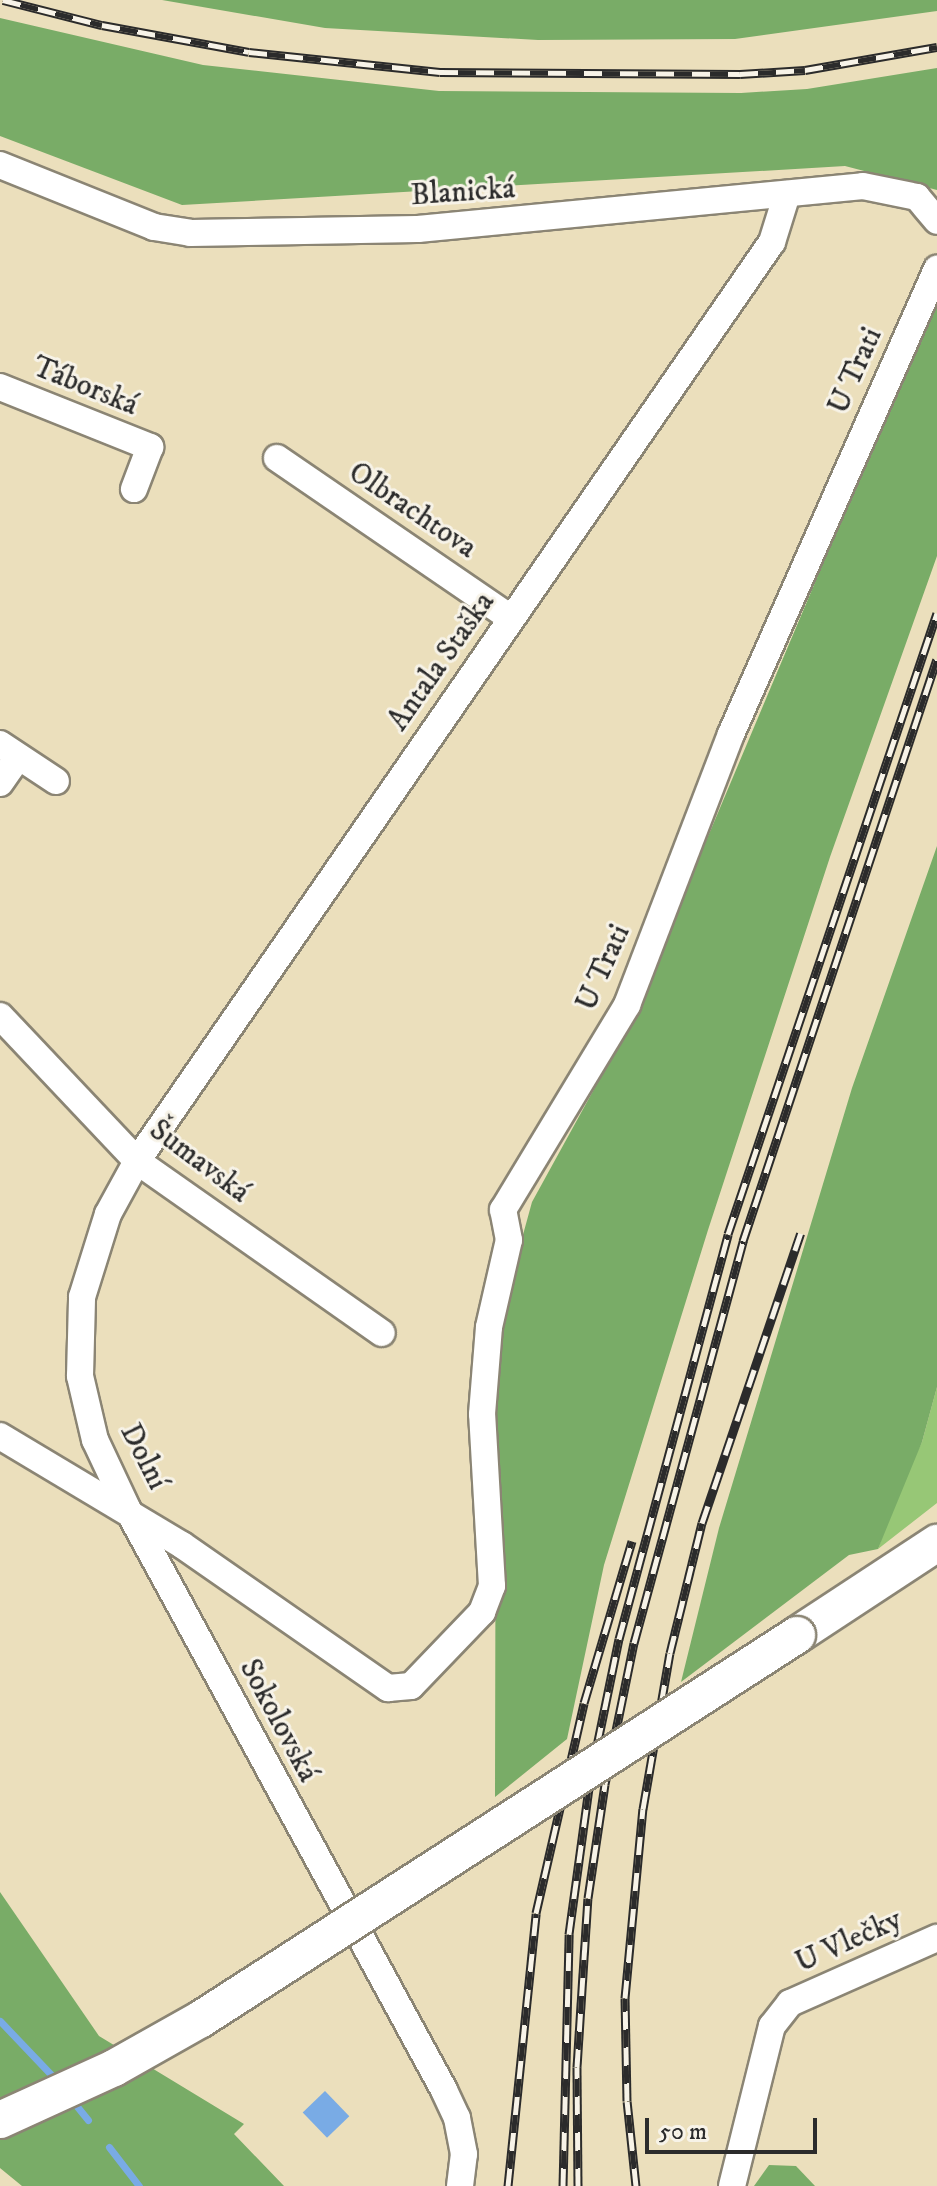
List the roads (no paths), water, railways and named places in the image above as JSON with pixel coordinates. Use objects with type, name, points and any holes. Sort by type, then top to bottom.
[{"type":"main road","points":[[0,2120],[114,2068],[201,2019],[937,1543]]},
{"type":"street","name":"Blanická","points":[[0,165],[154,227],[190,233],[418,229],[787,194],[891,188],[917,197],[935,217]]},
{"type":"street","name":"Antala Staška","points":[[137,1161],[772,242],[787,194]]},
{"type":"street","name":"U Trati","points":[[411,1686],[482,1612],[492,1586],[482,1414],[489,1327],[509,1240],[503,1210],[627,1005],[731,734],[937,269]]},
{"type":"street","name":"Táborská","points":[[0,387],[150,447],[134,489]]},
{"type":"street","name":"Olbrachtova","points":[[277,458],[511,618]]},
{"type":"street","points":[[0,783],[9,750],[56,781]]},
{"type":"street","name":"Šumavská","points":[[0,1016],[137,1161],[382,1333]]},
{"type":"street","name":"Dolní","points":[[137,1161],[93,1255],[78,1338],[80,1376],[95,1440],[128,1510],[388,1688],[411,1686]]},
{"type":"street","points":[[0,1436],[56,1474],[128,1510]]},
{"type":"street","name":"Sokolovská","points":[[128,1510],[444,2090],[457,2118],[464,2154],[460,2186]]},
{"type":"street","name":"U Vlečky","points":[[732,2186],[772,2026],[790,2003],[937,1938]]},
{"type":"water","points":[[325,2091],[349,2116],[327,2138],[303,2113]]},
{"type":"waterway","points":[[0,2021],[59,2083]]},
{"type":"waterway","points":[[71,2099],[88,2120]]},
{"type":"waterway","points":[[109,2147],[139,2186]]},
{"type":"railway","points":[[3,0],[102,25],[249,52],[440,72],[740,74],[805,70],[937,47]]},
{"type":"railway","points":[[563,2186],[569,1934],[590,1780],[619,1639],[728,1234],[937,613]]},
{"type":"railway","points":[[578,2186],[577,2067],[588,1898],[605,1784],[634,1643],[743,1241],[937,659]]},
{"type":"railway","points":[[636,2186],[627,2101],[625,1998],[643,1809],[670,1653],[702,1523],[801,1233]]},
{"type":"railway","points":[[508,2186],[536,1913],[584,1703],[632,1541]]}]
